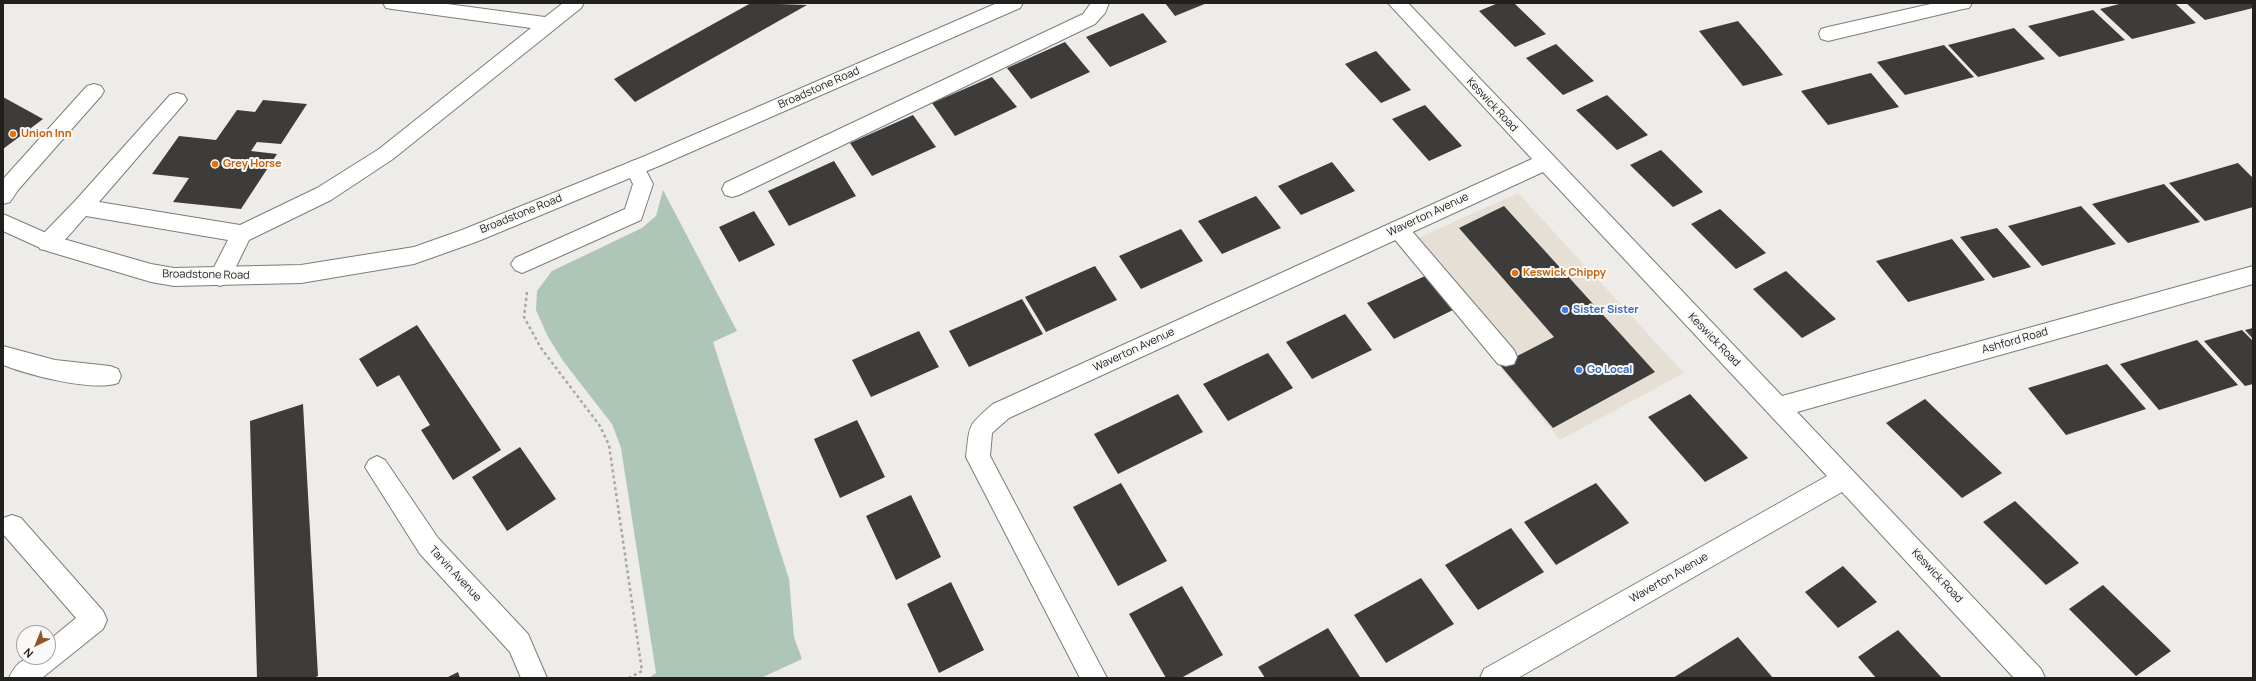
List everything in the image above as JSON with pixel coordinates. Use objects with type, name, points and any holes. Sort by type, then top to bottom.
[{"type":"street","points":[[392,3],[549,24]]},
{"type":"street","points":[[82,207],[242,234],[324,194],[386,154],[575,3]]},
{"type":"street","name":"Broadstone Road","points":[[3,222],[47,243],[151,274],[174,277],[301,274],[358,266],[414,255],[469,236],[635,168],[1014,3]]},
{"type":"street","points":[[732,189],[1089,19],[1099,8],[1100,3]]},
{"type":"street","name":"Keswick Road","points":[[1397,3],[2032,678]]},
{"type":"street","points":[[1828,34],[1963,3]]},
{"type":"street","points":[[3,196],[11,184],[94,91]]},
{"type":"street","points":[[47,243],[82,207],[177,100]]},
{"type":"street","name":"Waverton Avenue","points":[[1094,678],[978,457],[980,428],[1000,410],[1545,162]]},
{"type":"street","points":[[522,264],[634,214],[643,184],[635,168]]},
{"type":"street","points":[[1398,229],[1506,357]]},
{"type":"street","points":[[220,277],[242,234]]},
{"type":"street","name":"Ashford Road","points":[[1778,407],[2253,275]]},
{"type":"street","points":[[3,355],[74,374],[110,376]]},
{"type":"street","name":"Tarvin Avenue","points":[[377,467],[429,546],[519,643],[534,678]]},
{"type":"street","name":"Waverton Avenue","points":[[1493,678],[1845,478]]},
{"type":"street","points":[[12,526],[94,620],[56,651]]},
{"type":"street","points":[[22,678],[38,665]]},
{"type":"path","points":[[527,290],[524,317],[542,348],[600,426],[608,445],[642,671],[629,678]]},
{"type":"shaded area","points":[[1518,193],[1684,373],[1560,440],[1400,246]]},
{"type":"green space","points":[[663,190],[737,331],[713,342],[789,579],[794,637],[802,659],[761,678],[649,678],[656,673],[621,448],[612,424],[563,361],[547,335],[536,310],[537,291],[552,271],[642,228],[656,216]]},
{"type":"building","points":[[751,3],[807,5],[635,102],[614,79]]},
{"type":"building","points":[[1165,3],[1207,3],[1175,16]]},
{"type":"building","points":[[1498,3],[1514,3],[1546,34],[1515,47],[1479,11]]},
{"type":"building","points":[[2123,3],[2175,3],[2196,23],[2132,39],[2100,9]]},
{"type":"building","points":[[2186,3],[2253,3],[2253,8],[2205,20]]},
{"type":"building","points":[[2093,10],[2125,40],[2059,57],[2028,26]]},
{"type":"building","points":[[1143,13],[1167,42],[1110,67],[1086,37]]},
{"type":"building","points":[[1738,21],[1783,75],[1743,86],[1699,31]]},
{"type":"building","points":[[2014,28],[2045,59],[1978,77],[1948,45]]},
{"type":"building","points":[[1065,42],[1090,72],[1031,99],[1007,68]]},
{"type":"building","points":[[1556,44],[1594,81],[1563,95],[1526,58]]},
{"type":"building","points":[[1944,45],[1974,77],[1905,95],[1877,62]]},
{"type":"building","points":[[1376,51],[1411,90],[1381,103],[1345,64]]},
{"type":"building","points":[[1871,73],[1899,107],[1828,125],[1801,91]]},
{"type":"building","points":[[992,77],[1017,107],[955,136],[932,103]]},
{"type":"building","points":[[1607,95],[1648,135],[1617,150],[1576,110]]},
{"type":"building","name":"Union Inn","points":[[3,97],[43,119],[3,149]]},
{"type":"building","name":"Grey Horse","points":[[263,100],[307,104],[281,144],[257,142],[251,151],[277,154],[241,209],[173,202],[189,178],[152,174],[179,136],[216,140],[237,110],[255,112]]},
{"type":"building","points":[[1425,105],[1462,146],[1429,161],[1392,119]]},
{"type":"building","points":[[913,115],[936,147],[872,176],[850,143]]},
{"type":"building","points":[[1661,150],[1703,192],[1673,207],[1630,165]]},
{"type":"building","points":[[834,161],[856,196],[789,226],[768,191]]},
{"type":"building","points":[[1332,162],[1355,191],[1301,215],[1278,186]]},
{"type":"building","points":[[2238,163],[2253,178],[2253,207],[2205,221],[2169,183]]},
{"type":"building","points":[[2164,184],[2200,222],[2128,243],[2092,204]]},
{"type":"building","points":[[1256,196],[1281,228],[1222,254],[1198,221]]},
{"type":"building","points":[[1504,206],[1655,372],[1553,428],[1500,365],[1554,337],[1459,228]]},
{"type":"building","points":[[2081,206],[2116,244],[2042,266],[2008,226]]},
{"type":"building","points":[[1720,209],[1766,253],[1736,269],[1691,224]]},
{"type":"building","points":[[754,211],[775,245],[739,262],[719,227]]},
{"type":"building","points":[[1997,228],[2031,267],[1993,278],[1960,237]]},
{"type":"building","points":[[1181,229],[1203,261],[1141,289],[1119,256]]},
{"type":"building","points":[[1952,239],[1985,280],[1908,302],[1876,261]]},
{"type":"building","points":[[1095,266],[1117,300],[1046,332],[1025,297]]},
{"type":"building","points":[[1786,271],[1836,319],[1802,338],[1753,289]]},
{"type":"building","points":[[1425,276],[1453,310],[1394,339],[1367,303]]},
{"type":"building","points":[[1022,299],[1043,334],[969,367],[949,331]]},
{"type":"building","points":[[1345,314],[1372,350],[1312,379],[1286,342]]},
{"type":"building","points":[[417,325],[501,450],[453,480],[421,430],[430,425],[399,375],[377,387],[359,359]]},
{"type":"building","points":[[2253,328],[2253,339],[2245,330]]},
{"type":"building","points":[[2242,330],[2253,341],[2253,384],[2245,386],[2204,341]]},
{"type":"building","points":[[919,331],[939,367],[871,397],[852,360]]},
{"type":"building","points":[[2197,340],[2238,385],[2159,410],[2120,364]]},
{"type":"building","points":[[1268,353],[1293,388],[1228,421],[1203,384]]},
{"type":"building","points":[[2107,364],[2146,409],[2066,435],[2028,388]]},
{"type":"building","points":[[1178,394],[1203,432],[1118,474],[1094,434]]},
{"type":"building","points":[[1690,394],[1748,458],[1705,482],[1648,417]]},
{"type":"building","points":[[1925,399],[2002,473],[1962,498],[1886,423]]},
{"type":"building","points":[[303,404],[318,676],[313,678],[257,678],[250,421]]},
{"type":"building","points":[[857,420],[885,477],[840,498],[814,439]]},
{"type":"building","points":[[520,447],[556,499],[507,531],[472,477]]},
{"type":"building","points":[[1121,483],[1167,561],[1118,586],[1073,507]]},
{"type":"building","points":[[1596,483],[1629,523],[1556,565],[1524,522]]},
{"type":"building","points":[[911,495],[941,557],[896,580],[866,516]]},
{"type":"building","points":[[2015,501],[2079,563],[2046,585],[1983,522]]},
{"type":"building","points":[[1511,528],[1544,572],[1478,610],[1445,565]]},
{"type":"building","points":[[1843,566],[1877,602],[1838,628],[1805,592]]},
{"type":"building","points":[[1421,578],[1454,624],[1386,663],[1354,615]]},
{"type":"building","points":[[951,582],[984,650],[939,673],[907,604]]},
{"type":"building","points":[[2103,585],[2171,651],[2136,676],[2069,609]]},
{"type":"building","points":[[1182,586],[1223,655],[1181,678],[1166,678],[1129,614]]},
{"type":"building","points":[[1328,628],[1360,677],[1265,678],[1258,667]]},
{"type":"building","points":[[1898,630],[1942,678],[1876,678],[1858,657]]},
{"type":"building","points":[[1738,637],[1773,678],[1673,678]]},
{"type":"building","points":[[458,672],[460,678],[446,678]]},
{"type":"place","name":"Union Inn","points":[[13,134]]},
{"type":"place","name":"Grey Horse","points":[[215,164]]},
{"type":"place","name":"Keswick Chippy","points":[[1515,273]]},
{"type":"place","name":"Sister Sister","points":[[1565,310]]},
{"type":"place","name":"Go Local","points":[[1579,370]]}]
